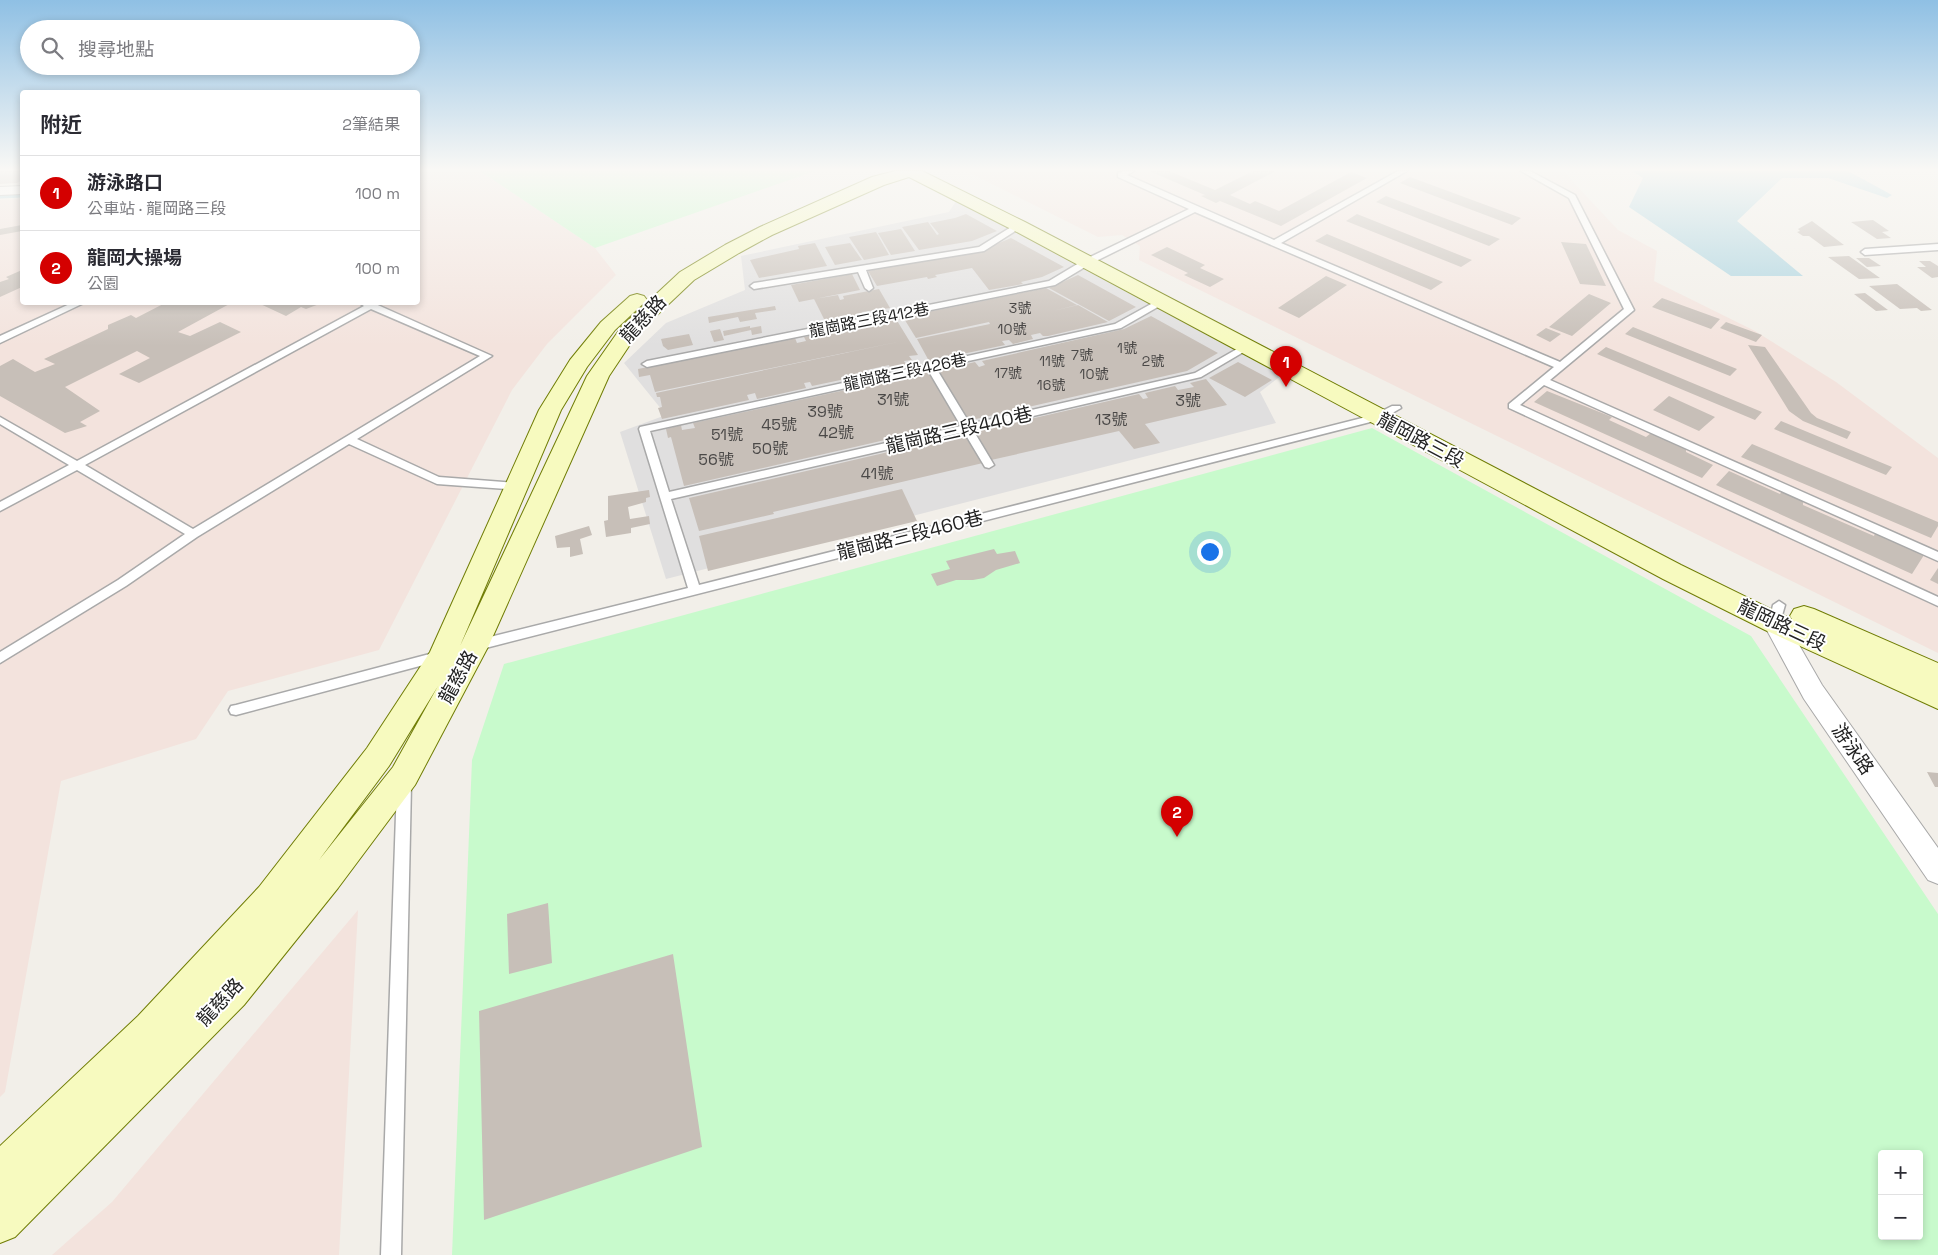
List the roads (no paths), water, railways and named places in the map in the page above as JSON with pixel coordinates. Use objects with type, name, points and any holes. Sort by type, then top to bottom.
[{"type":"street","name":"龍慈路","points":[[0,1174],[151,1030],[271,898],[378,757],[442,656],[518,487],[550,410],[578,365],[608,326],[645,292],[693,255],[742,230]]},
{"type":"street","name":"龍慈路","points":[[0,1222],[231,994],[326,877],[404,776],[475,646],[598,376],[629,330],[687,276],[732,248],[769,230]]},
{"type":"street","name":"龍岡路三段","points":[[1028,230],[1096,258],[1160,302],[1247,347],[1387,413]]},
{"type":"street","name":"龍岡路三段","points":[[1046,230],[1387,413],[1672,572],[1938,675]]},
{"type":"street","name":"龍岡路三段","points":[[1777,614],[1938,698]]},
{"type":"street","name":"游泳路","points":[[1777,614],[1814,692],[1938,872]]},
{"type":"lane","points":[[754,286],[981,249],[1013,230]]},
{"type":"lane","name":"龍崗路三段412巷","points":[[647,364],[1052,283],[1096,258],[1153,230]]},
{"type":"lane","points":[[1243,230],[1561,366]]},
{"type":"lane","points":[[1275,243],[1299,230]]},
{"type":"lane","points":[[1588,230],[1629,310],[1513,406],[1938,602]]},
{"type":"lane","points":[[1865,252],[1938,247]]},
{"type":"lane","points":[[861,268],[869,288]]},
{"type":"lane","name":"龍崗路三段426巷","points":[[664,497],[644,429],[1118,326],[1160,302]]},
{"type":"lane","points":[[0,340],[76,305]]},
{"type":"lane","points":[[0,507],[364,305]]},
{"type":"lane","points":[[0,658],[122,583],[193,534],[487,356],[368,305]]},
{"type":"lane","name":"龍崗路三段440巷","points":[[664,497],[1198,375],[1247,347]]},
{"type":"lane","points":[[930,366],[989,465]]},
{"type":"lane","points":[[1542,381],[1938,556]]},
{"type":"lane","name":"龍崗路三段460巷","points":[[236,710],[694,589],[1387,413]]},
{"type":"lane","points":[[0,420],[193,534]]},
{"type":"lane","points":[[349,440],[437,480],[518,487]]},
{"type":"lane","points":[[664,497],[694,589]]},
{"type":"lane","points":[[392,1255],[404,776]]},
{"type":"water","points":[[1662,230],[1747,230],[1803,276],[1731,276]]},
{"type":"place","name":"游泳路口","points":[[1286,387]]},
{"type":"place","name":"龍岡大操場","points":[[1177,837]]}]
